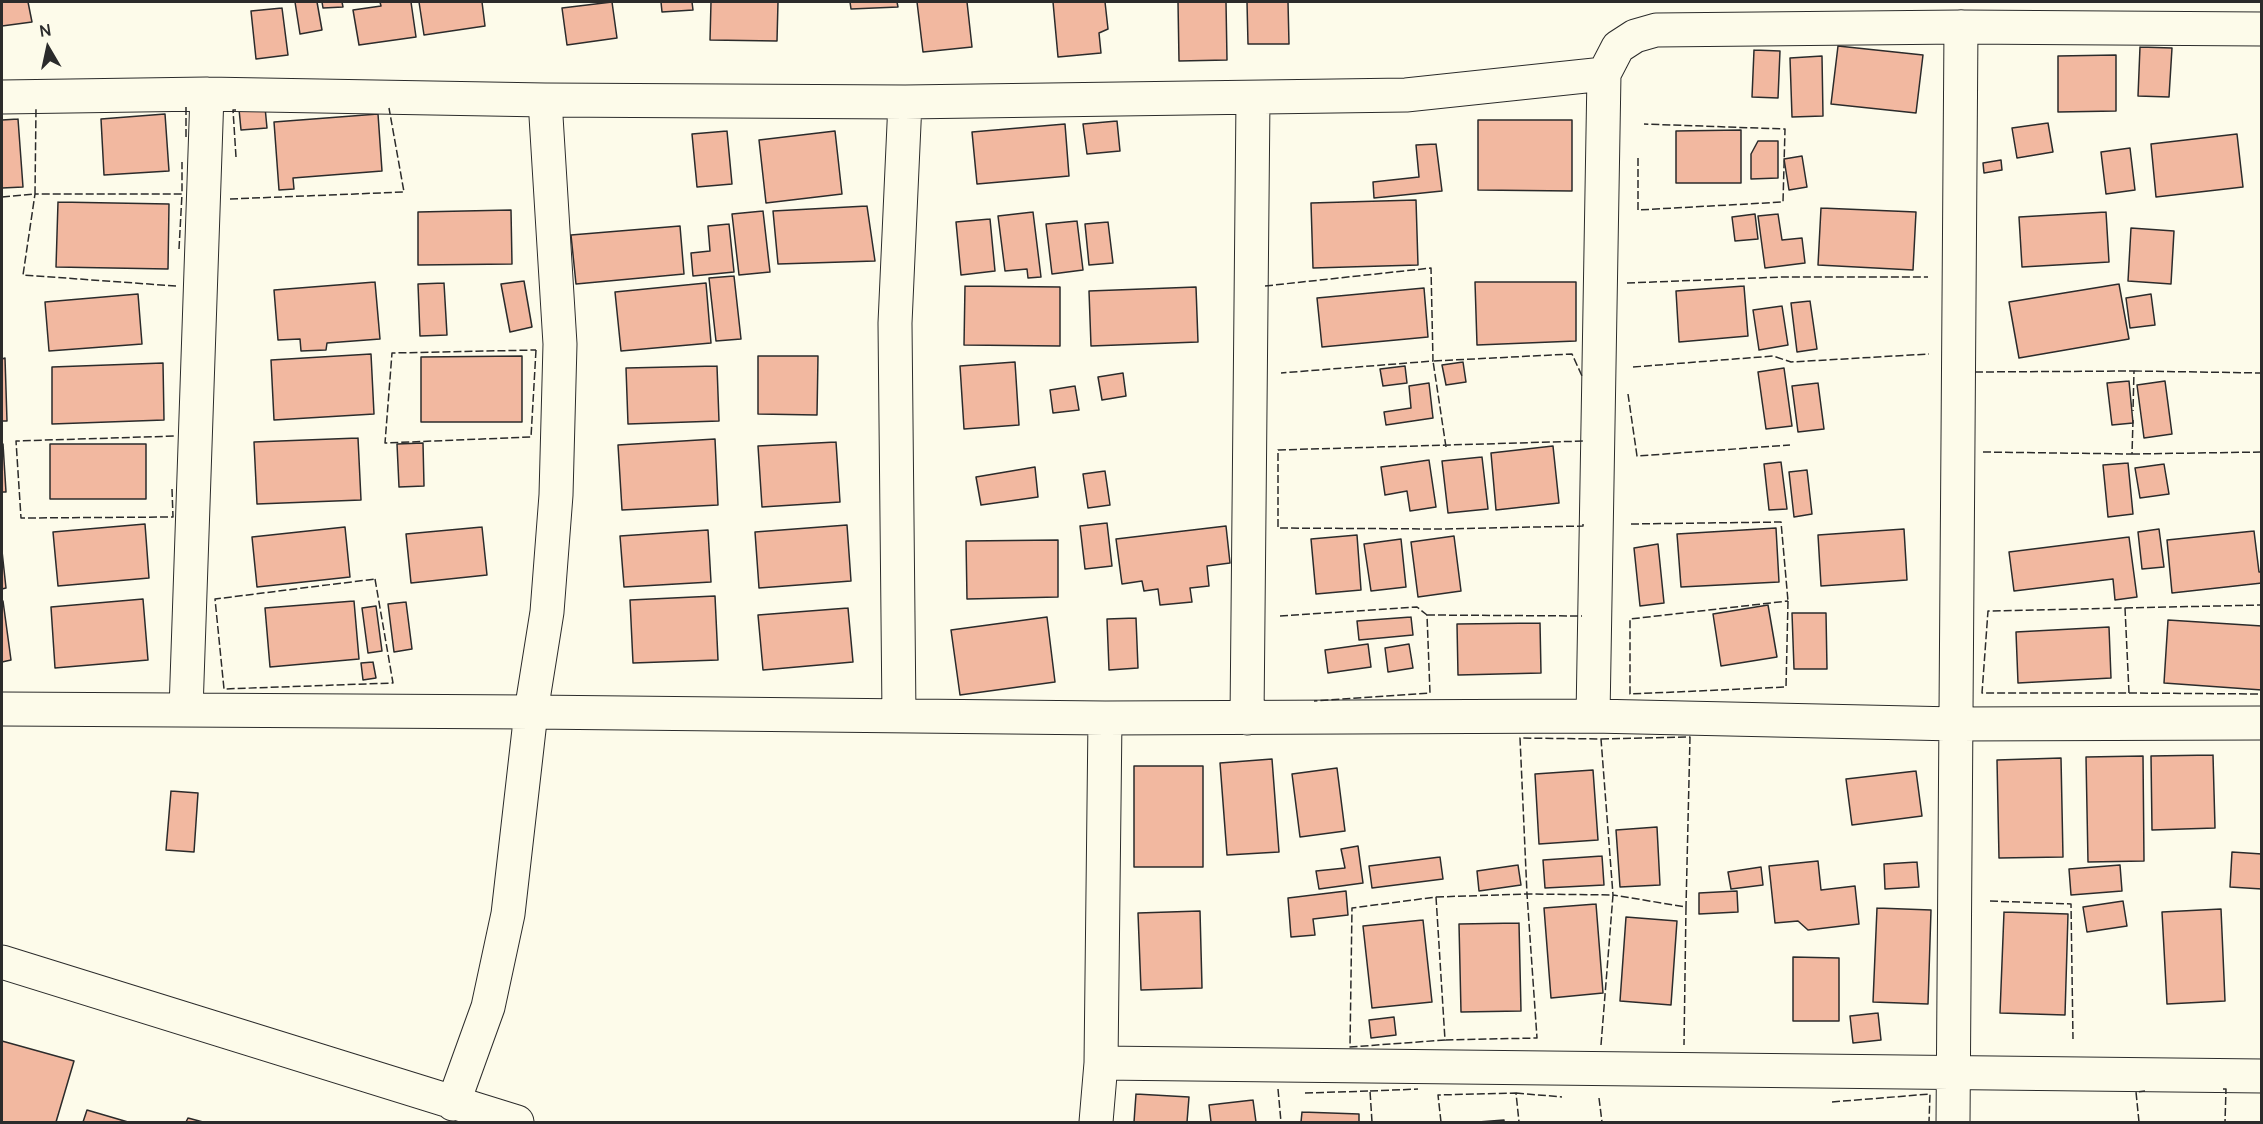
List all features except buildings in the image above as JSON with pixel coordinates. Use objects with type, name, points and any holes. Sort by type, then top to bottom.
[{"type":"street","points":[[1593,716],[1604,74],[1618,47],[1635,36],[1656,30],[1960,27],[2262,29]]},
{"type":"street","points":[[1953,1122],[1960,27]]},
{"type":"street","points":[[2,97],[207,94],[545,100],[905,102],[1252,98],[1406,95],[1604,74]]},
{"type":"street","points":[[186,710],[207,94]]},
{"type":"street","points":[[1247,718],[1252,98]]},
{"type":"street","points":[[453,1104],[488,1007],[508,914],[531,712],[547,612],[556,495],[560,344],[545,100]]},
{"type":"street","points":[[899,716],[895,323],[905,102]]},
{"type":"street","points":[[2,709],[1105,718],[1593,716],[1956,724],[2262,723]]},
{"type":"street","points":[[1096,1122],[1101,1063],[1105,718]]},
{"type":"street","points":[[2,962],[517,1122]]},
{"type":"street","points":[[1101,1063],[2262,1076]]},
{"type":"fence","points":[[186,105],[186,137]]},
{"type":"fence","points":[[2,197],[35,194],[36,108]]},
{"type":"fence","points":[[230,199],[404,192],[389,108]]},
{"type":"fence","points":[[236,110],[233,110],[236,157]]},
{"type":"fence","points":[[1638,158],[1638,210],[1783,202],[1785,129],[1644,124]]},
{"type":"fence","points":[[176,286],[23,275],[35,194],[182,194],[182,162]]},
{"type":"fence","points":[[179,249],[182,194]]},
{"type":"fence","points":[[1265,286],[1431,268],[1433,361],[1281,373]]},
{"type":"fence","points":[[1627,283],[1782,277],[1928,277]]},
{"type":"fence","points":[[536,350],[531,437],[385,443],[392,353],[536,350]]},
{"type":"fence","points":[[1446,447],[1433,361],[1572,354],[1582,376]]},
{"type":"fence","points":[[1633,367],[1773,356],[1791,362],[1929,354]]},
{"type":"fence","points":[[2134,371],[2262,373]]},
{"type":"fence","points":[[1975,372],[2134,371],[2133,411]]},
{"type":"fence","points":[[1628,394],[1637,456],[1790,445]]},
{"type":"fence","points":[[1983,452],[2132,454],[2133,420]]},
{"type":"fence","points":[[172,489],[173,517],[21,518],[16,441],[176,436]]},
{"type":"fence","points":[[1583,524],[1583,526],[1440,529],[1278,528],[1278,450],[1585,441]]},
{"type":"fence","points":[[2132,454],[2262,452]]},
{"type":"fence","points":[[1631,524],[1781,522],[1788,601]]},
{"type":"fence","points":[[375,579],[393,683],[224,689],[215,599],[375,579]]},
{"type":"fence","points":[[1788,601],[1786,687],[1630,694],[1630,619],[1788,601]]},
{"type":"fence","points":[[2125,608],[2262,605]]},
{"type":"fence","points":[[1280,616],[1417,607],[1427,615],[1430,693],[1314,701]]},
{"type":"fence","points":[[2125,608],[2129,693],[1982,693],[1988,611],[2125,608]]},
{"type":"fence","points":[[1427,615],[1582,616]]},
{"type":"fence","points":[[2129,693],[2262,694]]},
{"type":"fence","points":[[1601,739],[1690,737],[1686,907]]},
{"type":"fence","points":[[1601,1045],[1613,895],[1527,894],[1520,738],[1601,739],[1613,895],[1686,907],[1684,1045]]},
{"type":"fence","points":[[1436,897],[1527,894],[1537,1038],[1445,1040]]},
{"type":"fence","points":[[1436,897],[1445,1040],[1350,1047],[1352,908],[1436,897]]},
{"type":"fence","points":[[1990,901],[2071,904],[2073,1039]]},
{"type":"fence","points":[[1278,1089],[1281,1122]]},
{"type":"fence","points":[[1370,1091],[1418,1089]]},
{"type":"fence","points":[[2223,1089],[2226,1089],[2225,1122]]},
{"type":"fence","points":[[1305,1093],[1370,1091],[1372,1122]]},
{"type":"fence","points":[[2139,1122],[2136,1092],[2145,1091]]},
{"type":"fence","points":[[1516,1093],[1562,1097]]},
{"type":"fence","points":[[1441,1122],[1438,1095],[1516,1093],[1519,1122]]},
{"type":"fence","points":[[1832,1102],[1930,1094],[1929,1122]]},
{"type":"fence","points":[[1599,1098],[1602,1122]]}]
